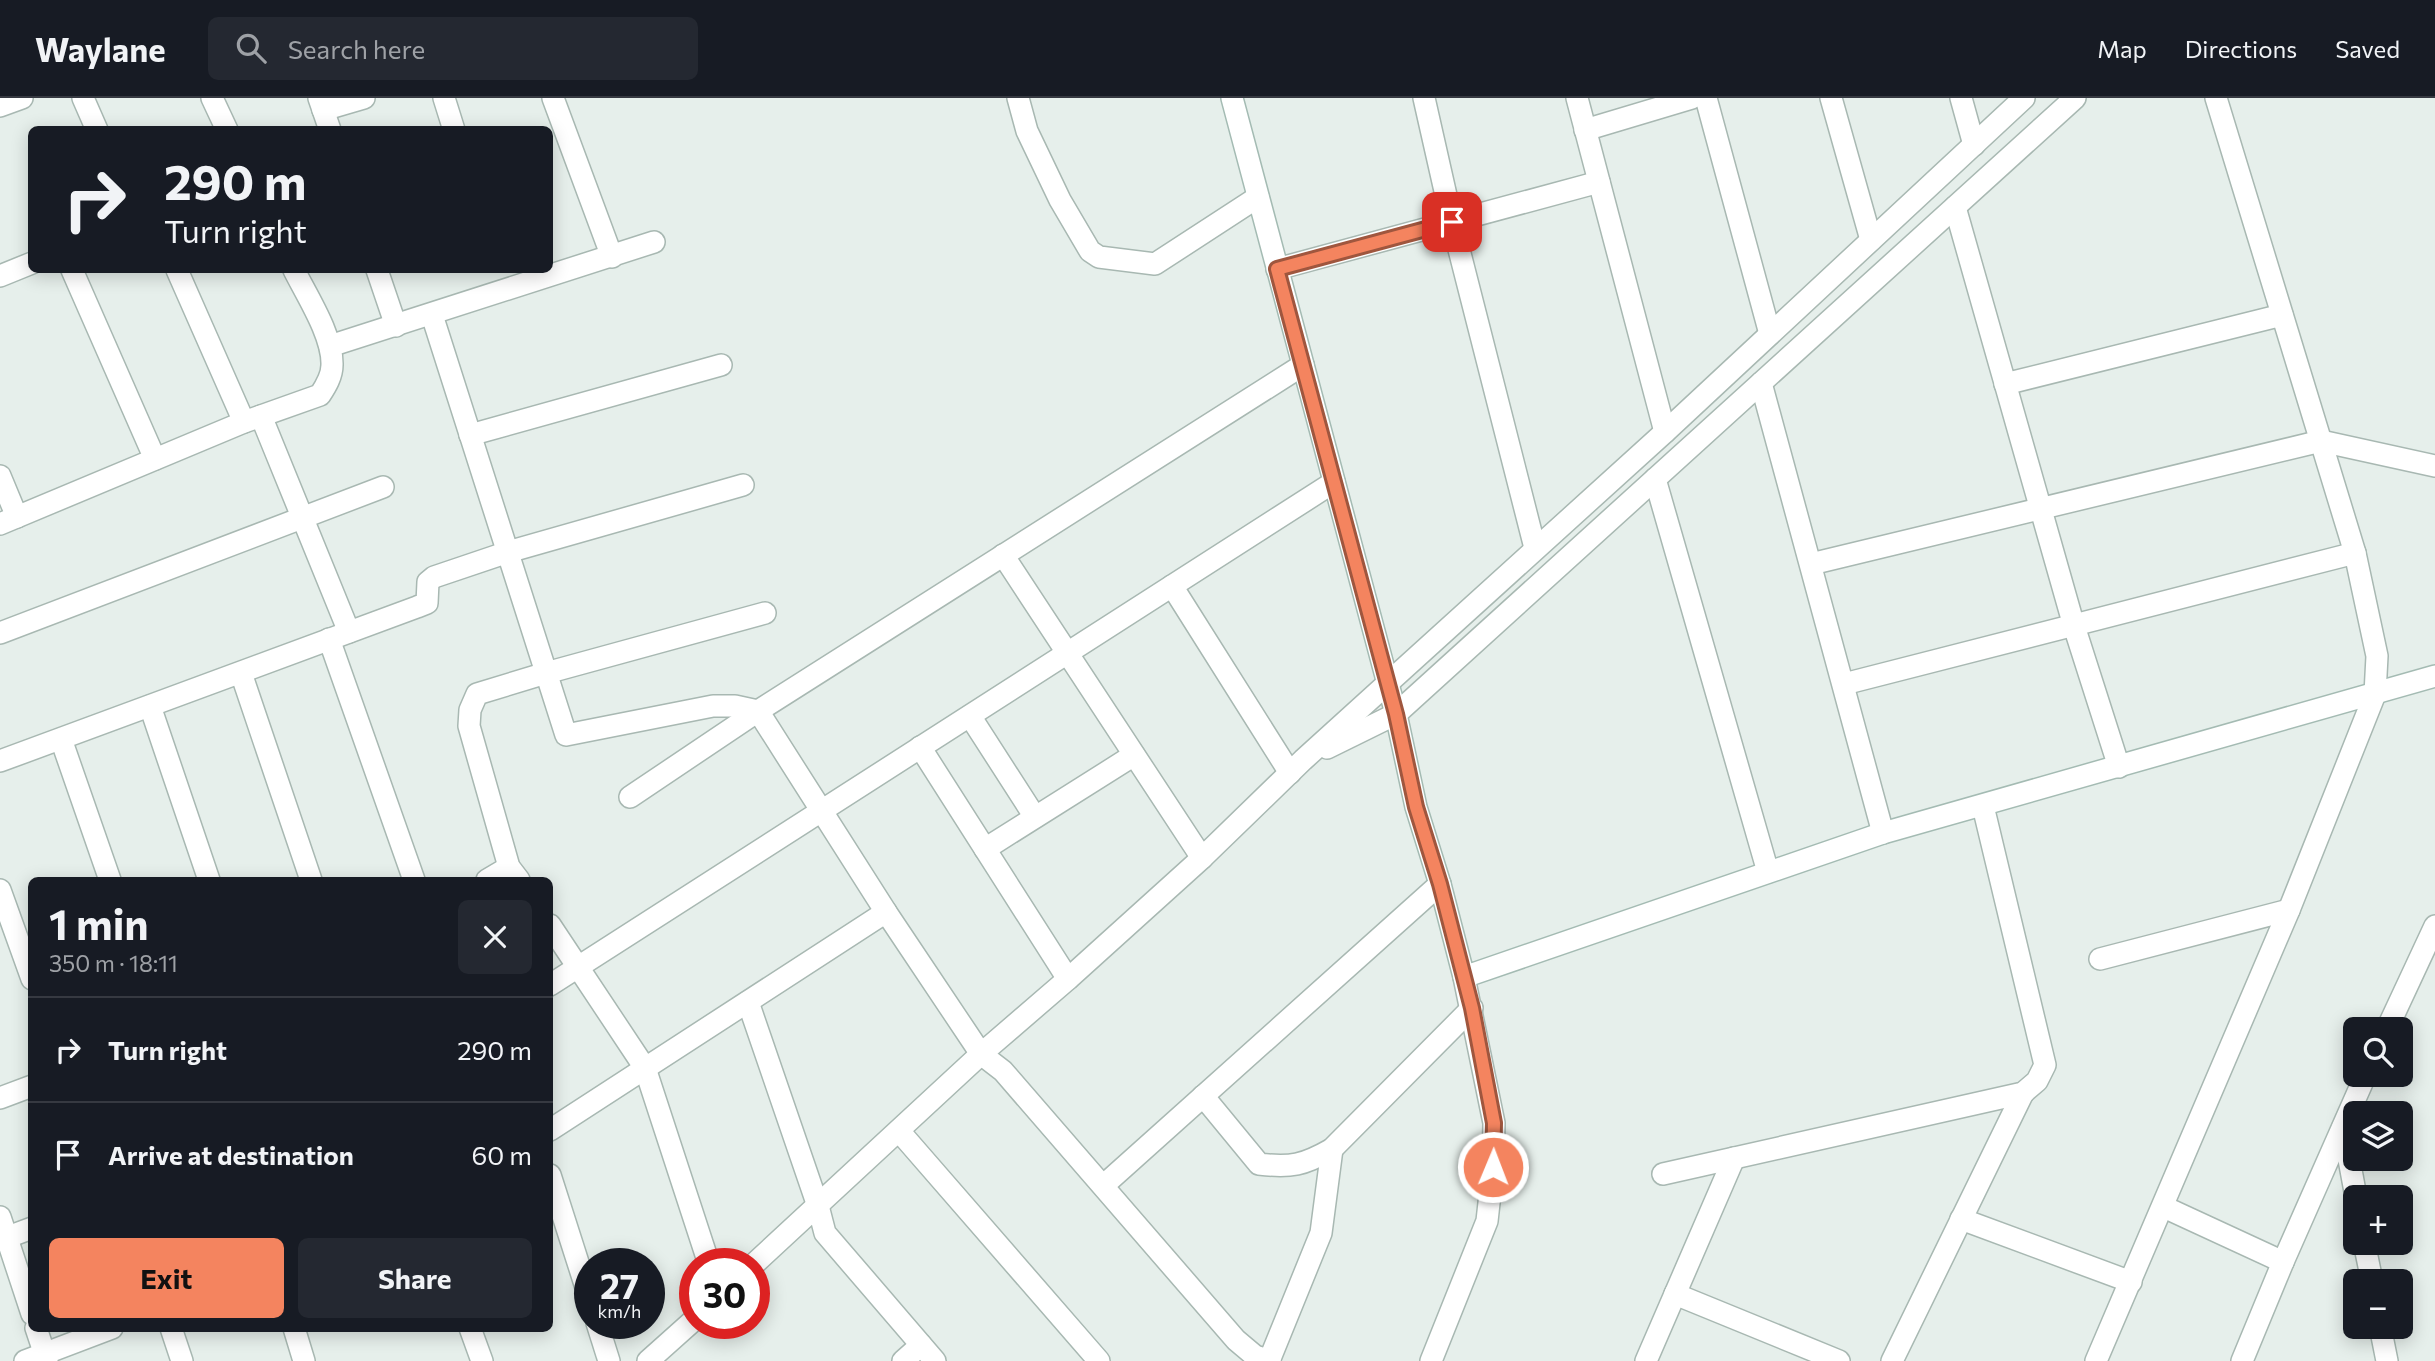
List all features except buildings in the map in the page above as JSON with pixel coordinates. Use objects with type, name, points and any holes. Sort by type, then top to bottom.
[{"type":"street","points":[[0,106],[22,98]]},
{"type":"street","points":[[83,98],[95,126]]},
{"type":"street","points":[[212,98],[225,126]]},
{"type":"street","points":[[324,112],[364,98]]},
{"type":"street","points":[[444,98],[453,126]]},
{"type":"street","points":[[553,98],[612,257]]},
{"type":"street","points":[[1018,98],[1027,131],[1060,200],[1090,251],[1099,257],[1155,264],[1258,197]]},
{"type":"street","points":[[1232,98],[1388,683],[1416,807],[1464,976],[1494,1123],[1493,1167],[1487,1221],[1431,1361]]},
{"type":"street","points":[[1424,98],[1452,222],[1535,548]]},
{"type":"street","points":[[1577,98],[1665,432]]},
{"type":"street","points":[[1585,130],[1692,98]]},
{"type":"street","points":[[1706,98],[1770,334]]},
{"type":"street","points":[[1831,98],[1871,240]]},
{"type":"street","points":[[1961,98],[1974,145]]},
{"type":"street","points":[[770,1250],[981,1054],[1202,858],[1296,766],[1665,432],[2024,98]]},
{"type":"street","points":[[1296,766],[1396,714],[2075,98]]},
{"type":"street","points":[[2096,1361],[2289,910],[2375,694],[2377,656],[2355,552],[2216,98]]},
{"type":"street","points":[[1277,269],[1599,182]]},
{"type":"street","points":[[1955,207],[2074,626],[2119,766]]},
{"type":"street","points":[[553,269],[612,257],[654,242]]},
{"type":"street","points":[[0,276],[28,265]]},
{"type":"street","points":[[73,273],[155,459]]},
{"type":"street","points":[[179,273],[302,518],[349,632]]},
{"type":"street","points":[[0,476],[8,521],[253,419],[320,395],[332,367],[330,346],[295,273]]},
{"type":"street","points":[[378,273],[396,326]]},
{"type":"street","points":[[330,346],[432,315],[506,279],[535,273]]},
{"type":"street","points":[[432,315],[566,735],[713,706],[735,706],[758,711],[886,912],[981,1054],[1003,1071],[1236,1340],[1255,1356],[1270,1361],[1321,1233],[1332,1149]]},
{"type":"street","points":[[2005,384],[2282,315]]},
{"type":"street","points":[[470,435],[721,365]]},
{"type":"street","points":[[630,797],[758,711],[1303,365]]},
{"type":"street","points":[[1761,383],[1883,833]]},
{"type":"street","points":[[1811,564],[2321,441],[2435,467]]},
{"type":"street","points":[[1655,479],[1768,872]]},
{"type":"street","points":[[553,983],[1334,482]]},
{"type":"street","points":[[0,761],[427,603],[428,582],[434,577],[508,552],[743,485]]},
{"type":"street","points":[[0,634],[383,487]]},
{"type":"street","points":[[1844,684],[2355,552]]},
{"type":"street","points":[[1003,555],[1202,858]]},
{"type":"street","points":[[1172,586],[1296,766]]},
{"type":"street","points":[[514,874],[470,726],[470,710],[477,694],[765,613]]},
{"type":"street","points":[[329,639],[413,877]]},
{"type":"street","points":[[241,673],[310,877]]},
{"type":"street","points":[[1464,976],[1883,833],[2435,676]]},
{"type":"street","points":[[150,706],[208,877]]},
{"type":"street","points":[[970,716],[1035,817]]},
{"type":"street","points":[[61,739],[109,877]]},
{"type":"street","points":[[920,747],[1068,979]]},
{"type":"street","points":[[985,849],[1134,755]]},
{"type":"street","points":[[1892,1361],[2022,1093],[2037,1080],[2045,1065],[1983,806]]},
{"type":"street","points":[[1104,1185],[1440,884]]},
{"type":"street","points":[[0,890],[28,968]]},
{"type":"street","points":[[2100,959],[2289,910]]},
{"type":"street","points":[[553,1128],[886,912]]},
{"type":"street","points":[[553,929],[645,1069],[704,1248]]},
{"type":"street","points":[[2393,1017],[2434,934]]},
{"type":"street","points":[[748,1002],[818,1206],[824,1233],[928,1353],[903,1361]]},
{"type":"street","points":[[1203,1096],[1259,1164],[1285,1167],[1310,1161],[1332,1149],[1472,1008]]},
{"type":"street","points":[[0,1098],[28,1088]]},
{"type":"street","points":[[1663,1174],[2022,1093]]},
{"type":"street","points":[[2242,1361],[2343,1127]]},
{"type":"street","points":[[899,1131],[1099,1361]]},
{"type":"street","points":[[1646,1361],[1734,1158]]},
{"type":"street","points":[[553,1184],[574,1250]]},
{"type":"street","points":[[2164,1207],[2283,1262]]},
{"type":"street","points":[[0,1217],[3,1239],[28,1304]]},
{"type":"street","points":[[1961,1219],[2131,1282]]},
{"type":"street","points":[[3,1239],[28,1230]]},
{"type":"street","points":[[1675,1294],[1839,1361]]},
{"type":"street","points":[[36,1332],[39,1359],[103,1332]]},
{"type":"street","points":[[172,1332],[182,1361]]},
{"type":"street","points":[[295,1332],[304,1361]]},
{"type":"street","points":[[471,1332],[482,1361]]},
{"type":"street","points":[[648,1361],[679,1333]]},
{"type":"street","points":[[2253,1334],[2259,1361]]},
{"type":"street","points":[[602,1339],[610,1361]]},
{"type":"street","points":[[2383,1339],[2387,1361]]},
{"type":"route","points":[[1452,222],[1277,269],[1396,714],[1416,807],[1440,884],[1472,1008],[1494,1123],[1493,1167]]}]
